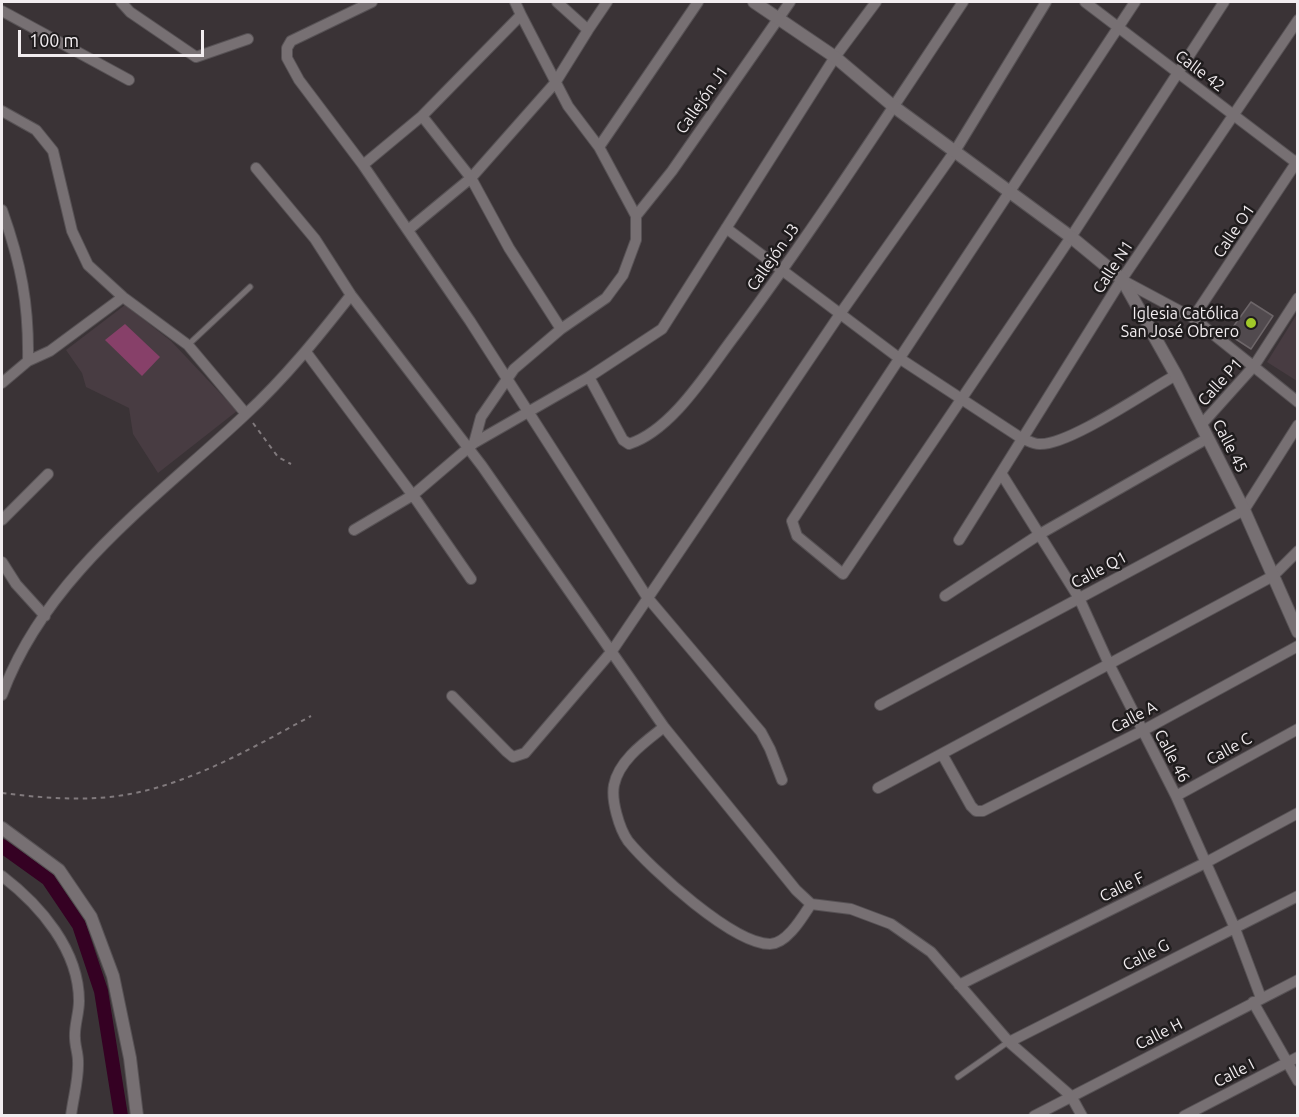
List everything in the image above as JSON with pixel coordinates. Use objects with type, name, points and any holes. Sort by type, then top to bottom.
[{"type":"street","points":[[121,2],[130,12],[196,57],[248,39]]},
{"type":"street","points":[[372,2],[291,40],[287,48],[287,58],[299,80],[363,165],[470,321],[647,597],[761,732],[770,748],[782,780]]},
{"type":"street","points":[[471,446],[481,417],[514,369],[561,329],[606,298],[623,275],[636,240],[636,216],[599,147],[568,106],[515,2]]},
{"type":"street","points":[[557,2],[588,30]]},
{"type":"street","points":[[408,230],[471,178],[555,83],[607,2]]},
{"type":"street","points":[[599,147],[698,2]]},
{"type":"street","points":[[754,2],[835,57],[893,106],[1071,237],[1122,279],[1192,318],[1298,402]]},
{"type":"street","name":"Callejón J1","points":[[636,216],[672,171],[790,2]]},
{"type":"street","points":[[354,530],[413,495],[471,446],[589,377],[662,329],[835,57],[876,2]]},
{"type":"street","name":"Callejón J3","points":[[589,377],[623,440],[629,444],[659,426],[687,398],[783,271],[963,2]]},
{"type":"street","points":[[452,696],[507,752],[513,757],[519,756],[612,651],[840,314],[955,151],[1046,2]]},
{"type":"street","name":"Calle 42","points":[[1085,2],[1297,162]]},
{"type":"street","points":[[1135,2],[792,521],[797,536],[843,574],[1071,237],[1176,72],[1224,2]]},
{"type":"street","points":[[2,11],[129,80]]},
{"type":"street","points":[[363,165],[422,116],[521,15]]},
{"type":"street","name":"Calle N1","points":[[959,540],[1122,279],[1298,20]]},
{"type":"street","points":[[2,111],[36,130],[47,141],[58,166],[72,231],[88,265],[123,297],[188,345],[246,414]]},
{"type":"street","points":[[422,116],[471,178],[509,248],[561,329]]},
{"type":"street","name":"Calle O1","points":[[1192,318],[1297,162]]},
{"type":"street","points":[[256,168],[315,239],[351,296],[471,446],[482,466],[664,727],[731,813],[796,890],[811,904],[851,909],[891,924],[931,952],[1009,1042],[1071,1095],[1082,1116]]},
{"type":"street","points":[[2,210],[24,278],[29,333],[28,361]]},
{"type":"street","points":[[726,228],[899,358],[1021,438],[1038,444],[1057,441],[1176,375]]},
{"type":"street","name":"Calle 45","points":[[1122,279],[1202,425],[1244,510],[1298,632]]},
{"type":"street","points":[[2,696],[13,663],[60,592],[87,561],[181,471],[246,414],[306,352],[351,296]]},
{"type":"street","points":[[2,383],[28,361],[50,351],[123,297]]},
{"type":"street","name":"Calle P1","points":[[1202,425],[1254,366],[1298,298]]},
{"type":"street","points":[[306,352],[413,495],[471,579]]},
{"type":"street","name":"Calle Q1","points":[[880,705],[1244,510],[1298,425]]},
{"type":"street","points":[[945,596],[1040,534],[1208,438]]},
{"type":"street","points":[[1001,473],[1040,534]]},
{"type":"street","points":[[2,520],[48,474]]},
{"type":"street","name":"Calle 46","points":[[1040,534],[1079,598],[1109,664],[1176,796],[1234,926],[1257,1000],[1286,1063],[1298,1081]]},
{"type":"street","points":[[878,788],[1273,576],[1298,552]]},
{"type":"street","points":[[2,562],[16,584],[45,616]]},
{"type":"street","name":"Calle A","points":[[942,754],[971,806],[976,811],[983,811],[1142,731],[1298,646]]},
{"type":"street","points":[[664,727],[633,753],[614,782],[613,796],[627,839],[711,917],[738,934],[774,944],[788,933],[811,904]]},
{"type":"street","name":"Calle C","points":[[1176,796],[1298,729]]},
{"type":"street","name":"Calle F","points":[[959,985],[1205,863],[1298,813]]},
{"type":"street","points":[[2,828],[59,870],[91,917],[113,976],[130,1058],[136,1116]]},
{"type":"street","points":[[2,876],[51,924],[66,950],[75,977],[79,1001],[75,1038],[78,1061],[71,1116]]},
{"type":"street","name":"Calle G","points":[[1009,1042],[1234,926],[1298,896]]},
{"type":"street","name":"Calle H","points":[[1035,1116],[1071,1095],[1298,980]]},
{"type":"street","name":"Calle I","points":[[1184,1116],[1298,1057]]},
{"type":"lane","points":[[188,345],[250,288]]},
{"type":"lane","points":[[958,1077],[1009,1042]]},
{"type":"path","points":[[246,414],[278,457],[291,464]]},
{"type":"path","points":[[2,794],[75,798],[130,794],[183,779],[243,752],[311,716]]},
{"type":"shaded area","points":[[125,305],[171,341],[237,411],[158,473],[133,434],[129,408],[86,387],[82,373],[66,350]]},
{"type":"shaded area","points":[[1297,314],[1297,381],[1267,362]]},
{"type":"shaded area","points":[[125,324],[160,357],[142,376],[105,340]]},
{"type":"building","name":"Iglesia Católica San José Obrero","points":[[1251,302],[1273,316],[1251,349],[1228,334]]},
{"type":"waterway","points":[[2,846],[48,879],[79,925],[101,991],[121,1116]]},
{"type":"place","name":"Iglesia Católica San José Obrero","points":[[1251,323]]}]
